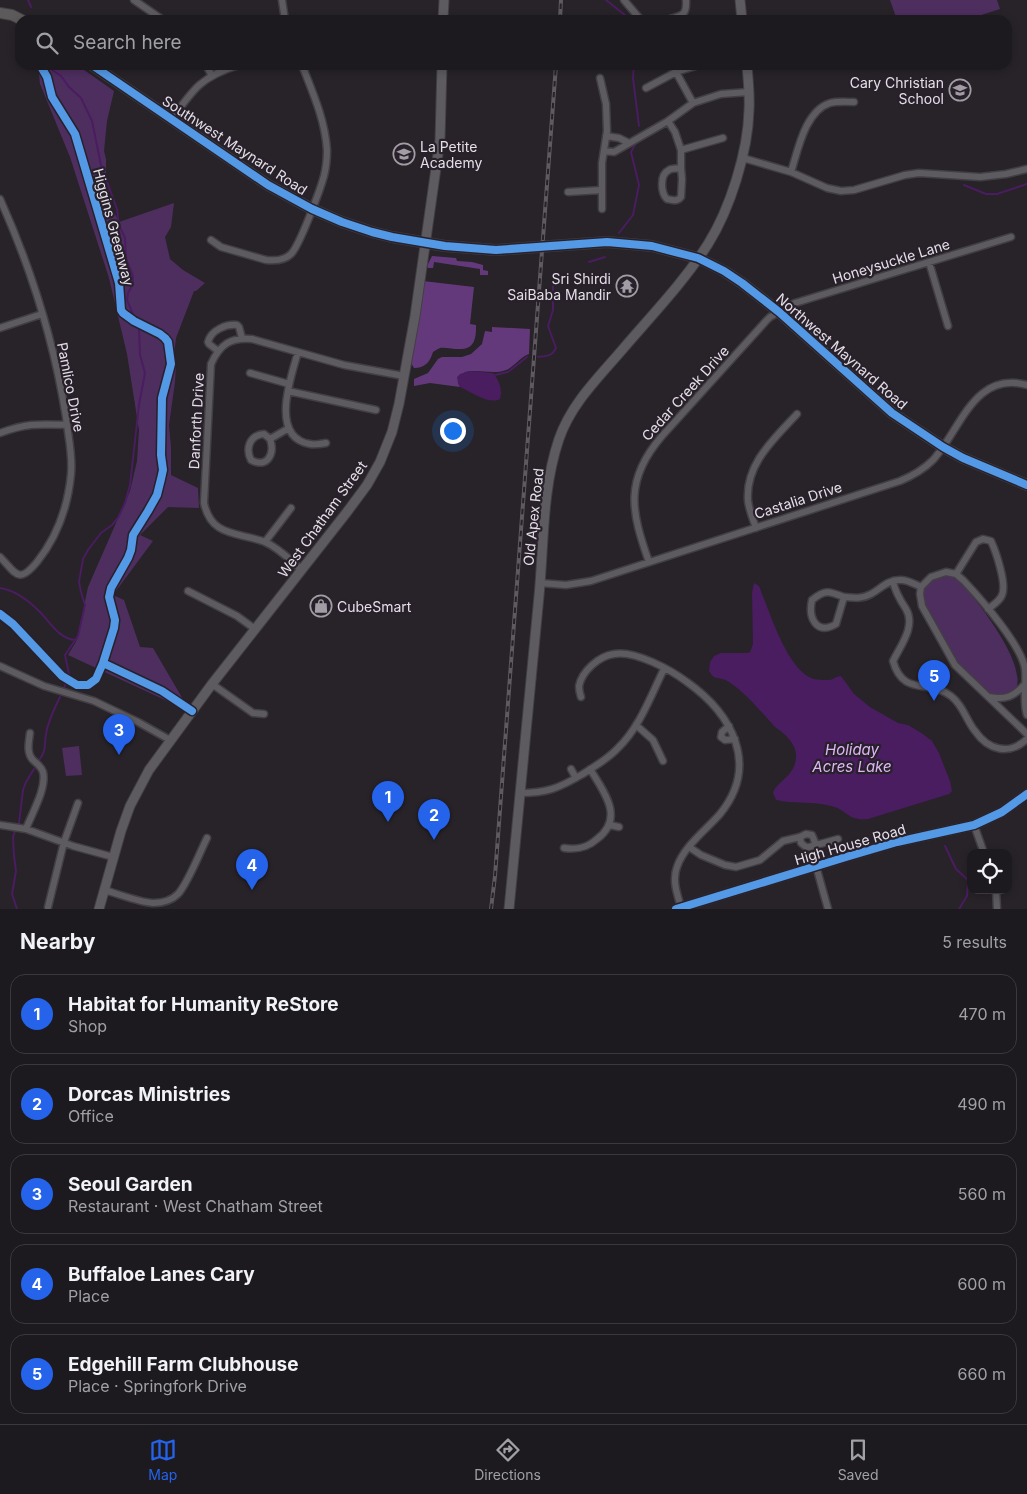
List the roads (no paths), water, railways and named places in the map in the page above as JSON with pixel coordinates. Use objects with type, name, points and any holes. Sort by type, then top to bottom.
[{"type":"main road","points":[[443,15],[444,0]]},
{"type":"main road","points":[[740,0],[742,15]]},
{"type":"main road","points":[[0,12],[15,16]]},
{"type":"main road","name":"Southwest Maynard Road","points":[[99,70],[268,185],[312,209],[372,232],[467,249],[496,250],[607,242],[652,246],[698,258]]},
{"type":"main road","name":"West Chatham Street","points":[[99,909],[113,857],[130,806],[149,770],[212,684],[367,486],[380,462],[393,428],[399,404],[415,316],[440,140],[442,70]]},
{"type":"main road","name":"Old Apex Road","points":[[509,909],[548,488],[555,452],[562,432],[580,399],[674,289],[698,258],[717,226],[743,158],[749,112],[747,70]]},
{"type":"main road","name":"Northwest Maynard Road","points":[[698,258],[724,271],[779,312],[892,413],[963,458],[1027,485]]},
{"type":"main road","name":"High House Road","points":[[678,908],[897,842],[974,825],[1002,812],[1027,794]]},
{"type":"street","points":[[134,0],[156,15]]},
{"type":"street","points":[[282,0],[284,15]]},
{"type":"street","points":[[624,0],[637,15]]},
{"type":"street","points":[[681,15],[686,9],[686,0]]},
{"type":"street","points":[[209,70],[212,76]]},
{"type":"street","points":[[172,119],[197,86],[212,76],[227,70]]},
{"type":"street","points":[[211,240],[221,248],[266,260],[279,260],[295,250],[322,183],[326,168],[327,152],[323,120],[304,70]]},
{"type":"street","points":[[646,88],[683,70]]},
{"type":"street","points":[[676,72],[693,103]]},
{"type":"street","points":[[600,78],[606,104],[602,209]]},
{"type":"street","points":[[604,151],[614,152],[668,121],[693,103],[721,94],[749,92]]},
{"type":"street","points":[[791,172],[807,125],[814,114],[830,104],[854,102]]},
{"type":"street","points":[[668,121],[675,132],[681,150],[682,179],[681,197],[677,200],[667,199],[664,195],[664,174],[670,169],[681,168]]},
{"type":"street","points":[[606,136],[618,138],[629,143]]},
{"type":"street","points":[[681,150],[723,138]]},
{"type":"street","points":[[743,158],[791,172],[827,188],[841,191],[854,190],[918,173],[980,177],[1027,169]]},
{"type":"street","points":[[568,192],[602,190]]},
{"type":"street","name":"Pamlico Drive","points":[[0,199],[42,314],[62,392],[71,456],[67,502],[56,533],[47,548],[37,562],[23,575],[14,573],[0,557]]},
{"type":"street","name":"Honeysuckle Lane","points":[[779,312],[796,303],[1011,237]]},
{"type":"street","points":[[929,262],[948,326]]},
{"type":"street","name":"Cedar Creek Drive","points":[[649,562],[634,511],[637,477],[642,464],[662,436],[764,323],[779,312]]},
{"type":"street","points":[[0,328],[42,314]]},
{"type":"street","points":[[242,338],[237,325],[227,325],[212,334],[208,342],[218,351],[228,342],[242,338],[252,339],[344,365],[404,376]]},
{"type":"street","name":"Danforth Drive","points":[[218,351],[211,364],[204,503],[206,512],[210,520],[221,530],[265,542],[302,570]]},
{"type":"street","points":[[298,352],[288,387],[286,416],[289,428],[296,437],[305,442],[310,444],[326,444]]},
{"type":"street","points":[[250,373],[288,387],[376,410]]},
{"type":"street","name":"Castalia Drive","points":[[540,583],[566,585],[592,582],[908,477],[929,463],[943,447],[967,409],[984,392],[1005,384],[1027,385]]},
{"type":"street","points":[[756,528],[748,500],[750,480],[754,467],[767,447],[797,414]]},
{"type":"street","points":[[0,433],[22,425],[67,425]]},
{"type":"street","points":[[270,438],[289,428]]},
{"type":"street","points":[[264,434],[270,438],[272,454],[266,462],[251,460],[248,451],[252,438],[256,435],[264,434]]},
{"type":"street","points":[[265,542],[291,508]]},
{"type":"street","points":[[956,574],[976,542],[983,539],[990,542],[994,548],[1004,586],[1002,596],[988,609]]},
{"type":"street","points":[[1027,715],[1025,703],[1026,670],[1012,640],[988,609],[956,574],[946,572],[931,577],[921,587],[922,606],[950,657],[960,670],[1027,734]]},
{"type":"street","points":[[844,597],[836,624],[827,628],[815,624],[810,615],[812,600],[827,591],[844,597],[855,598],[865,596],[893,580],[906,580],[921,587]]},
{"type":"street","points":[[893,580],[896,594],[908,612],[910,622],[907,633],[893,661],[897,673],[910,684],[938,689],[951,696],[959,705],[974,730],[983,740],[997,748],[1014,748],[1027,739]]},
{"type":"street","points":[[188,591],[237,616],[255,629]]},
{"type":"street","points":[[581,697],[580,686],[588,669],[596,662],[608,655],[623,653],[631,655],[683,679],[704,695],[720,711],[735,739],[739,752],[740,766],[737,784],[723,810],[689,847],[679,861],[675,872],[678,908]]},
{"type":"street","points":[[0,666],[44,686],[94,701],[170,740]]},
{"type":"street","points":[[520,793],[550,790],[563,786],[619,748],[636,725],[664,669]]},
{"type":"street","points":[[212,684],[253,713],[264,714]]},
{"type":"street","points":[[988,697],[998,699],[1009,698],[1025,684]]},
{"type":"street","points":[[636,725],[654,740],[663,761]]},
{"type":"street","points":[[729,726],[722,732],[721,737],[725,740],[735,739]]},
{"type":"street","points":[[26,828],[42,789],[44,778],[42,768],[32,760],[30,755],[30,733]]},
{"type":"street","points":[[571,769],[576,778]]},
{"type":"street","points":[[564,848],[575,850],[587,846],[601,837],[610,825],[611,813],[608,801],[590,769]]},
{"type":"street","points":[[48,907],[64,842],[78,802]]},
{"type":"street","points":[[0,825],[26,828],[113,857]]},
{"type":"street","points":[[610,825],[619,827]]},
{"type":"street","points":[[974,825],[983,849]]},
{"type":"street","points":[[689,847],[701,855],[725,865],[736,867],[760,860],[783,841],[800,837],[804,834],[813,836],[816,845]]},
{"type":"street","points":[[800,837],[801,843],[806,847],[838,839]]},
{"type":"street","points":[[104,890],[154,903],[172,898],[177,895],[184,885],[207,838]]},
{"type":"street","points":[[816,866],[828,909]]},
{"type":"street","points":[[996,894],[997,909]]},
{"type":"water","points":[[470,371],[493,373],[500,385],[500,399],[485,399],[460,387],[457,377]]},
{"type":"water","name":"Holiday Acres Lake","points":[[754,583],[759,586],[786,650],[802,672],[817,680],[830,680],[841,676],[854,694],[870,707],[898,723],[908,725],[932,741],[950,781],[952,791],[949,794],[868,819],[852,817],[837,808],[824,804],[776,800],[773,793],[774,790],[790,773],[796,759],[796,753],[791,741],[742,692],[726,680],[714,677],[709,671],[710,662],[714,656],[721,653],[750,652],[753,644],[752,593]]},
{"type":"waterway","points":[[28,0],[31,7]]},
{"type":"waterway","points":[[606,0],[625,15]]},
{"type":"waterway","points":[[52,70],[61,76],[81,98],[92,121],[101,165],[117,209],[119,225],[125,238],[126,259],[133,276],[133,284],[128,293],[127,300],[139,329],[140,355],[145,373],[139,405],[130,485],[125,503],[118,518],[101,533],[83,559],[79,582],[85,605],[78,636],[65,655],[69,674],[64,688]]},
{"type":"waterway","points":[[634,70],[639,126]]},
{"type":"waterway","points":[[619,233],[633,215],[639,185],[631,152],[636,143]]},
{"type":"waterway","points":[[964,185],[986,194],[997,194],[1027,184]]},
{"type":"waterway","points":[[589,262],[605,257]]},
{"type":"waterway","points":[[538,357],[549,355],[556,348],[548,326],[553,310],[553,273]]},
{"type":"waterway","points":[[495,375],[508,372],[527,357]]},
{"type":"waterway","points":[[0,588],[22,597],[36,608],[60,634],[76,640]]},
{"type":"waterway","points":[[39,760],[44,750],[50,720],[60,697]]},
{"type":"waterway","points":[[19,823],[23,790],[34,769]]},
{"type":"waterway","points":[[15,831],[13,837],[16,871],[12,894],[17,909]]},
{"type":"waterway","points":[[945,846],[956,869],[968,880],[967,896],[959,909]]},
{"type":"railway","points":[[560,15],[561,0]]},
{"type":"railway","points":[[491,909],[556,70]]},
{"type":"place","name":"Cary Christian School","points":[[960,90]]},
{"type":"place","name":"La Petite Academy","points":[[404,154]]},
{"type":"place","name":"Sri Shirdi SaiBaba Mandir","points":[[627,286]]},
{"type":"place","name":"CubeSmart","points":[[321,606]]},
{"type":"place","name":"Edgehill Farm Clubhouse","points":[[934,701]]},
{"type":"place","name":"Seoul Garden","points":[[119,755]]},
{"type":"place","name":"Habitat for Humanity ReStore","points":[[388,822]]},
{"type":"place","name":"Dorcas Ministries","points":[[434,840]]},
{"type":"place","name":"Buffaloe Lanes Cary","points":[[252,890]]}]
